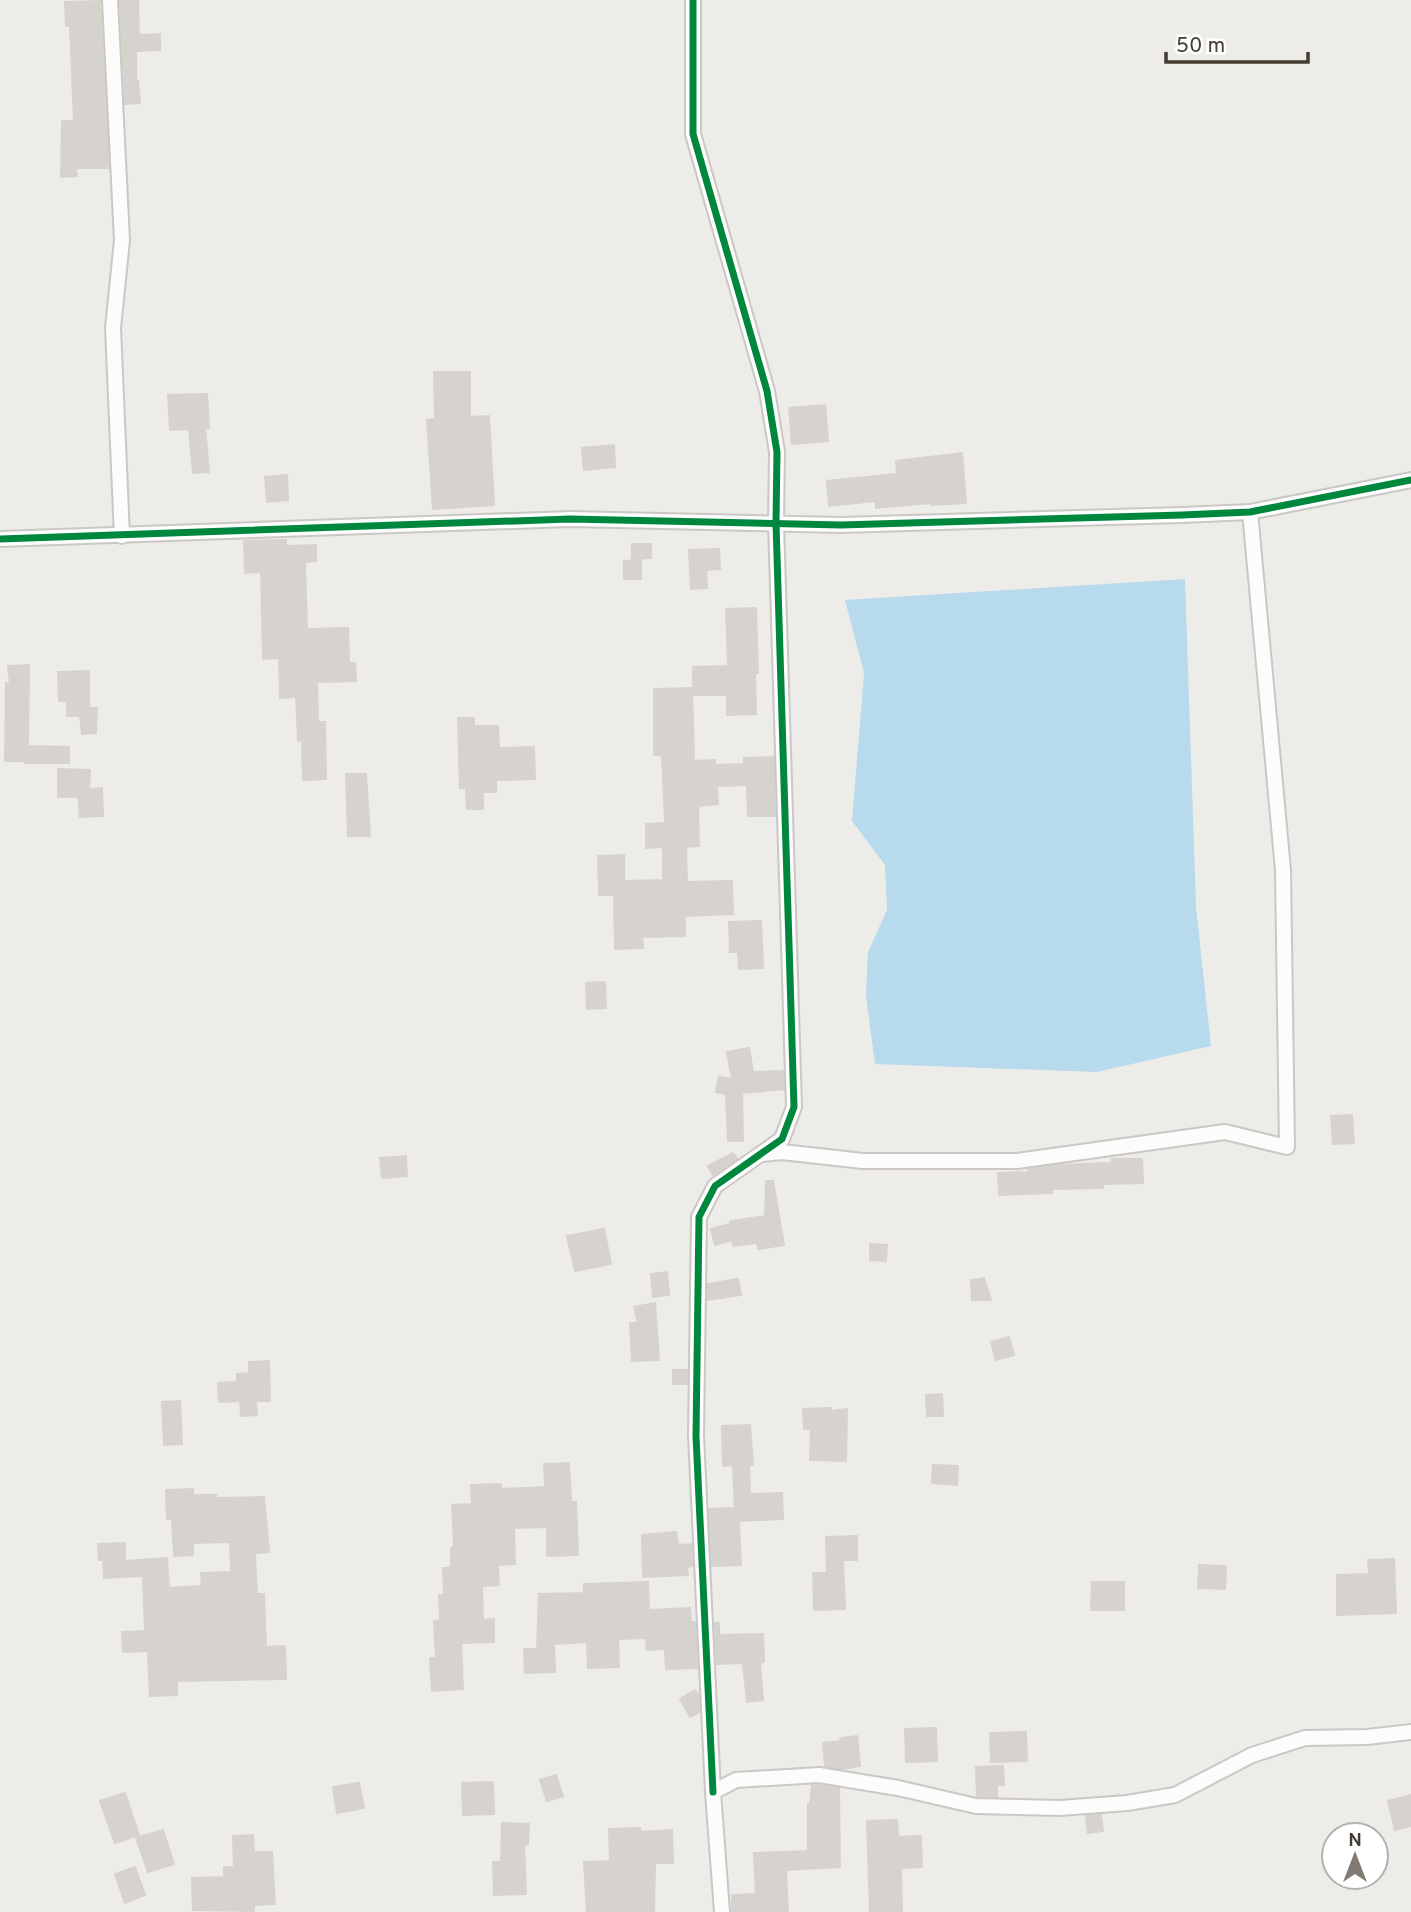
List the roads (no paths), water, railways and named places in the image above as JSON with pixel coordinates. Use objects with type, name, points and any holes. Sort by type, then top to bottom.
[{"type":"street","points":[[110,0],[122,240],[113,328],[122,536]]},
{"type":"street","points":[[693,0],[693,134],[768,391],[777,452],[776,523],[794,1107],[782,1139],[715,1185],[699,1217],[696,1436],[713,1792],[722,1912]]},
{"type":"street","points":[[0,539],[570,519],[841,525],[1250,512],[1411,480]]},
{"type":"street","points":[[760,1154],[782,1152],[863,1161],[1017,1161],[1225,1132],[1287,1147],[1283,870],[1250,512]]},
{"type":"street","points":[[713,1792],[736,1780],[818,1775],[898,1788],[976,1806],[1060,1808],[1114,1804],[1175,1795],[1252,1755],[1305,1738],[1367,1737],[1411,1732]]},
{"type":"water","points":[[1185,579],[1196,907],[1211,1046],[1097,1072],[875,1064],[866,996],[868,952],[887,910],[885,865],[852,821],[864,673],[845,600]]}]
